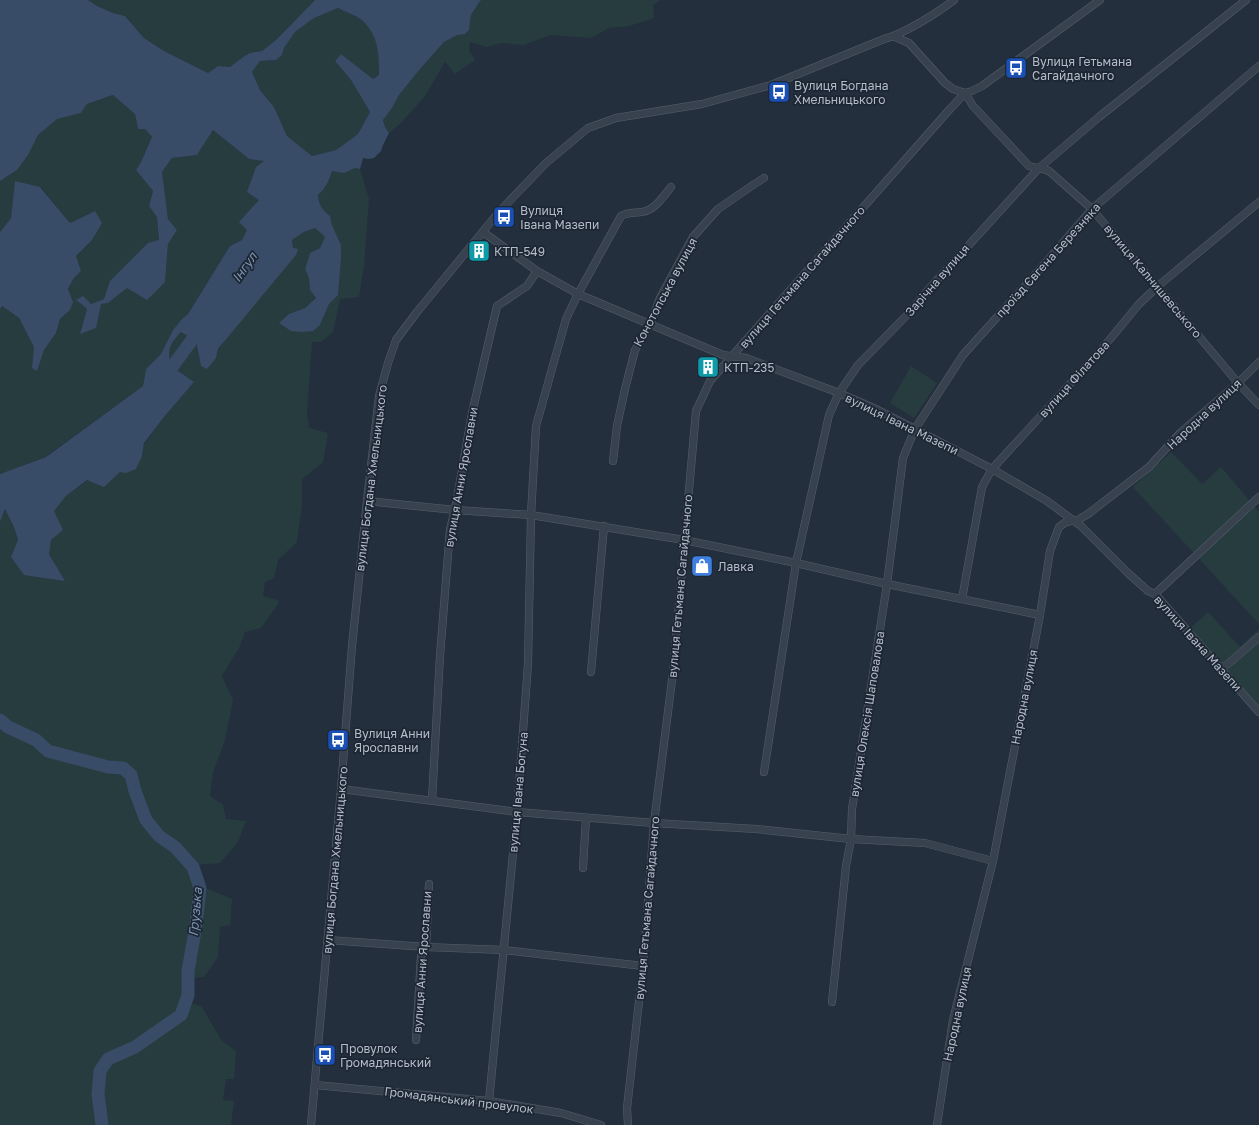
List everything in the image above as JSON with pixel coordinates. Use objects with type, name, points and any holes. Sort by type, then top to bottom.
[{"type":"street","name":"вулиця Богдана Хмельницького","points":[[311,1125],[341,789],[352,646],[367,501],[379,396],[388,362],[396,340],[498,213],[546,163],[588,128],[616,118],[702,104],[771,85],[884,39],[895,37],[944,8],[954,0]]},
{"type":"street","name":"вулиця Гетьмана Сагайдачного","points":[[628,1125],[627,1108],[643,966],[654,823],[673,672],[696,411],[710,380],[965,93],[982,86],[1100,0]]},
{"type":"street","name":"Зарічна вулиця","points":[[838,393],[858,365],[909,313],[1038,169],[1111,108],[1246,0]]},
{"type":"street","points":[[895,37],[909,43],[945,83],[953,89],[965,93]]},
{"type":"street","name":"проїзд Євгена Березняка","points":[[915,429],[963,355],[1092,209],[1259,66]]},
{"type":"street","name":"вулиця Калнишевського","points":[[965,93],[973,106],[1029,166],[1038,169],[1042,168],[1049,171],[1092,209],[1259,406]]},
{"type":"street","name":"Конотопська вулиця","points":[[613,461],[617,426],[635,350],[650,325],[660,298],[692,238],[718,209],[764,178]]},
{"type":"street","name":"вулиця Івана Богуна","points":[[489,1101],[518,812],[528,664],[531,515],[536,426],[566,319],[621,216],[627,213],[642,212],[650,209],[656,205],[671,187]]},
{"type":"street","name":"вулиця Філатова","points":[[962,599],[982,487],[992,469],[1102,350],[1139,304],[1158,286],[1259,202]]},
{"type":"street","name":"вулиця Івана Мазепи","points":[[483,232],[537,271],[578,294],[723,355],[733,355],[746,358],[876,409],[992,469],[1047,501],[1081,526],[1128,573],[1148,591],[1155,594],[1259,712]]},
{"type":"street","name":"вулиця Анни Ярославни","points":[[432,800],[440,656],[450,529],[456,510],[472,413],[498,306],[527,286],[537,271]]},
{"type":"street","name":"Народна вулиця","points":[[937,1125],[953,1020],[993,861],[1040,615],[1050,551],[1059,527],[1066,522],[1074,521],[1088,514],[1149,467],[1180,433],[1238,383],[1259,362]]},
{"type":"street","points":[[764,772],[796,563],[829,415],[838,393]]},
{"type":"street","name":"вулиця Олексія Шаповалова","points":[[832,1002],[846,866],[851,838],[852,809],[887,584],[903,458],[915,429]]},
{"type":"street","points":[[1155,594],[1259,497]]},
{"type":"street","points":[[367,501],[456,510],[531,515],[604,526],[684,540],[796,563],[887,584],[1040,615]]},
{"type":"street","points":[[591,672],[604,526]]},
{"type":"street","points":[[1220,668],[1228,664],[1259,637]]},
{"type":"street","points":[[341,789],[518,812],[925,843],[993,861]]},
{"type":"street","points":[[583,868],[586,818]]},
{"type":"street","name":"вулиця Анни Ярославни","points":[[416,1040],[421,956],[426,947],[428,884]]},
{"type":"street","points":[[328,940],[426,947],[504,950],[643,966]]},
{"type":"street","name":"Громадянський провулок","points":[[315,1085],[489,1101],[561,1113],[601,1125]]},
{"type":"green space","points":[[88,0],[315,0],[276,40],[262,51],[250,53],[230,67],[218,66],[208,73],[164,51],[144,38],[125,16],[113,13]]},
{"type":"green space","points":[[482,0],[660,0],[653,5],[654,18],[629,26],[609,28],[591,38],[551,35],[523,45],[501,43],[487,47],[470,42],[469,50],[475,60],[455,74],[445,62],[425,96],[401,123],[389,133],[383,120],[399,95],[444,42],[457,34],[465,34],[469,30],[471,15]]},
{"type":"green space","points":[[338,8],[363,21],[373,33],[376,39],[378,53],[379,76],[373,79],[341,54],[335,61],[351,80],[370,112],[358,134],[336,150],[312,156],[287,136],[274,107],[260,90],[252,72],[260,61],[276,60],[282,55],[284,48],[295,32],[314,18]]},
{"type":"green space","points":[[114,95],[135,114],[138,129],[145,129],[152,137],[136,170],[153,191],[149,206],[157,217],[159,240],[111,281],[104,299],[91,304],[76,300],[87,309],[80,334],[101,304],[108,303],[127,288],[165,282],[168,244],[177,230],[168,219],[162,172],[172,158],[197,155],[213,130],[249,159],[264,161],[260,200],[242,240],[230,246],[188,314],[173,330],[161,354],[146,369],[143,386],[45,457],[0,474],[0,309],[2,306],[19,318],[34,347],[33,368],[37,370],[44,350],[56,333],[60,319],[70,310],[70,285],[81,271],[76,256],[92,240],[95,211],[70,223],[41,187],[13,204],[11,218],[0,232],[0,181],[17,170],[28,155],[38,135],[57,118],[81,113],[87,104]]},
{"type":"green space","points":[[355,168],[360,169],[369,199],[364,266],[359,297],[340,299],[333,332],[321,342],[312,342],[307,413],[309,428],[328,433],[323,462],[302,479],[302,505],[297,542],[278,560],[274,578],[265,582],[263,596],[280,601],[261,628],[245,632],[239,648],[222,676],[233,700],[225,740],[213,772],[210,796],[223,805],[226,819],[246,821],[238,842],[220,863],[196,865],[203,887],[232,899],[230,925],[220,927],[218,957],[204,977],[190,978],[189,1002],[202,1007],[222,1041],[236,1051],[234,1079],[226,1079],[223,1100],[234,1101],[231,1125],[0,1125],[0,522],[5,509],[14,527],[18,540],[65,581],[49,554],[53,511],[66,496],[88,480],[120,471],[142,456],[144,444],[164,417],[194,382],[171,366],[169,355],[170,348],[174,340],[181,332],[196,341],[201,366],[216,358],[218,350],[293,248],[292,240],[304,232],[315,228],[325,237],[320,248],[310,253],[305,269],[309,278],[310,290],[316,298],[305,308],[289,314],[320,325],[329,304],[338,295],[341,245],[332,225],[330,216],[321,207],[318,195],[327,184],[332,171],[343,173]]},
{"type":"green space","points":[[911,366],[937,383],[914,418],[890,403]]},
{"type":"green space","points":[[1171,452],[1202,484],[1221,467],[1259,512],[1259,624],[1133,487]]},
{"type":"green space","points":[[1208,612],[1240,647],[1259,629],[1259,717],[1185,633]]},
{"type":"water","points":[[0,0],[88,0],[113,13],[125,16],[144,38],[164,51],[208,73],[218,66],[230,67],[250,53],[262,51],[276,40],[315,0],[482,0],[471,15],[469,30],[465,34],[457,35],[444,42],[399,95],[383,120],[389,133],[381,151],[374,158],[363,158],[360,169],[355,168],[344,173],[332,171],[327,184],[318,195],[321,207],[330,216],[332,225],[341,245],[338,295],[329,304],[320,325],[313,331],[301,332],[291,331],[279,323],[289,314],[305,308],[316,298],[310,290],[309,278],[305,269],[310,253],[320,248],[325,237],[315,228],[304,232],[292,240],[293,248],[298,249],[296,255],[218,349],[216,358],[207,369],[201,366],[196,341],[181,332],[174,340],[170,347],[169,355],[171,366],[194,382],[144,443],[142,456],[136,469],[126,473],[120,472],[104,487],[87,480],[66,496],[54,511],[63,530],[51,540],[49,554],[65,581],[24,575],[11,557],[18,540],[14,527],[5,509],[0,522],[0,474],[46,457],[143,386],[146,369],[161,354],[173,330],[188,314],[230,246],[242,240],[247,230],[239,222],[259,200],[247,192],[256,167],[264,161],[249,159],[213,130],[197,155],[172,158],[162,172],[168,219],[177,230],[168,244],[165,282],[147,300],[127,288],[108,303],[101,304],[96,328],[80,334],[87,309],[76,300],[83,296],[91,304],[104,299],[110,281],[148,243],[159,240],[157,217],[149,206],[153,191],[136,170],[152,137],[145,129],[138,129],[135,114],[113,95],[87,104],[81,113],[57,119],[38,135],[28,155],[17,170],[0,181]],"holes":[[[338,8],[363,21],[372,33],[377,46],[379,75],[373,79],[341,54],[335,61],[351,80],[370,112],[358,134],[336,150],[312,156],[287,136],[274,107],[260,90],[252,72],[260,61],[276,60],[282,55],[284,48],[295,32],[314,18]]]},
{"type":"water","points":[[15,181],[40,187],[70,223],[95,211],[102,223],[92,240],[76,256],[81,271],[74,278],[68,289],[73,302],[70,310],[60,319],[56,333],[44,350],[37,371],[32,368],[34,347],[19,318],[2,306],[0,309],[0,232],[11,218]]},
{"type":"waterway","name":"Інгул","points":[[162,381],[202,326]]},
{"type":"waterway","name":"Грузька","points":[[0,720],[8,727],[36,740],[48,751],[108,767],[123,768],[131,775],[135,791],[146,820],[159,836],[175,847],[193,867],[200,888],[196,925],[188,971],[188,995],[181,1015],[135,1047],[108,1059],[100,1071],[98,1094],[102,1125]]},
{"type":"place","name":"Вулиця Гетьмана Сагайдачного","points":[[1016,68]]},
{"type":"place","name":"Вулиця Богдана Хмельницького","points":[[779,92]]},
{"type":"place","name":"Вулиця Івана Мазепи","points":[[504,217]]},
{"type":"place","name":"КТП-549","points":[[479,251]]},
{"type":"place","name":"КТП-235","points":[[708,367]]},
{"type":"place","name":"Лавка","points":[[702,566]]},
{"type":"place","name":"Вулиця Анни Ярославни","points":[[338,740]]},
{"type":"place","name":"Провулок Громадянський","points":[[325,1055]]}]
